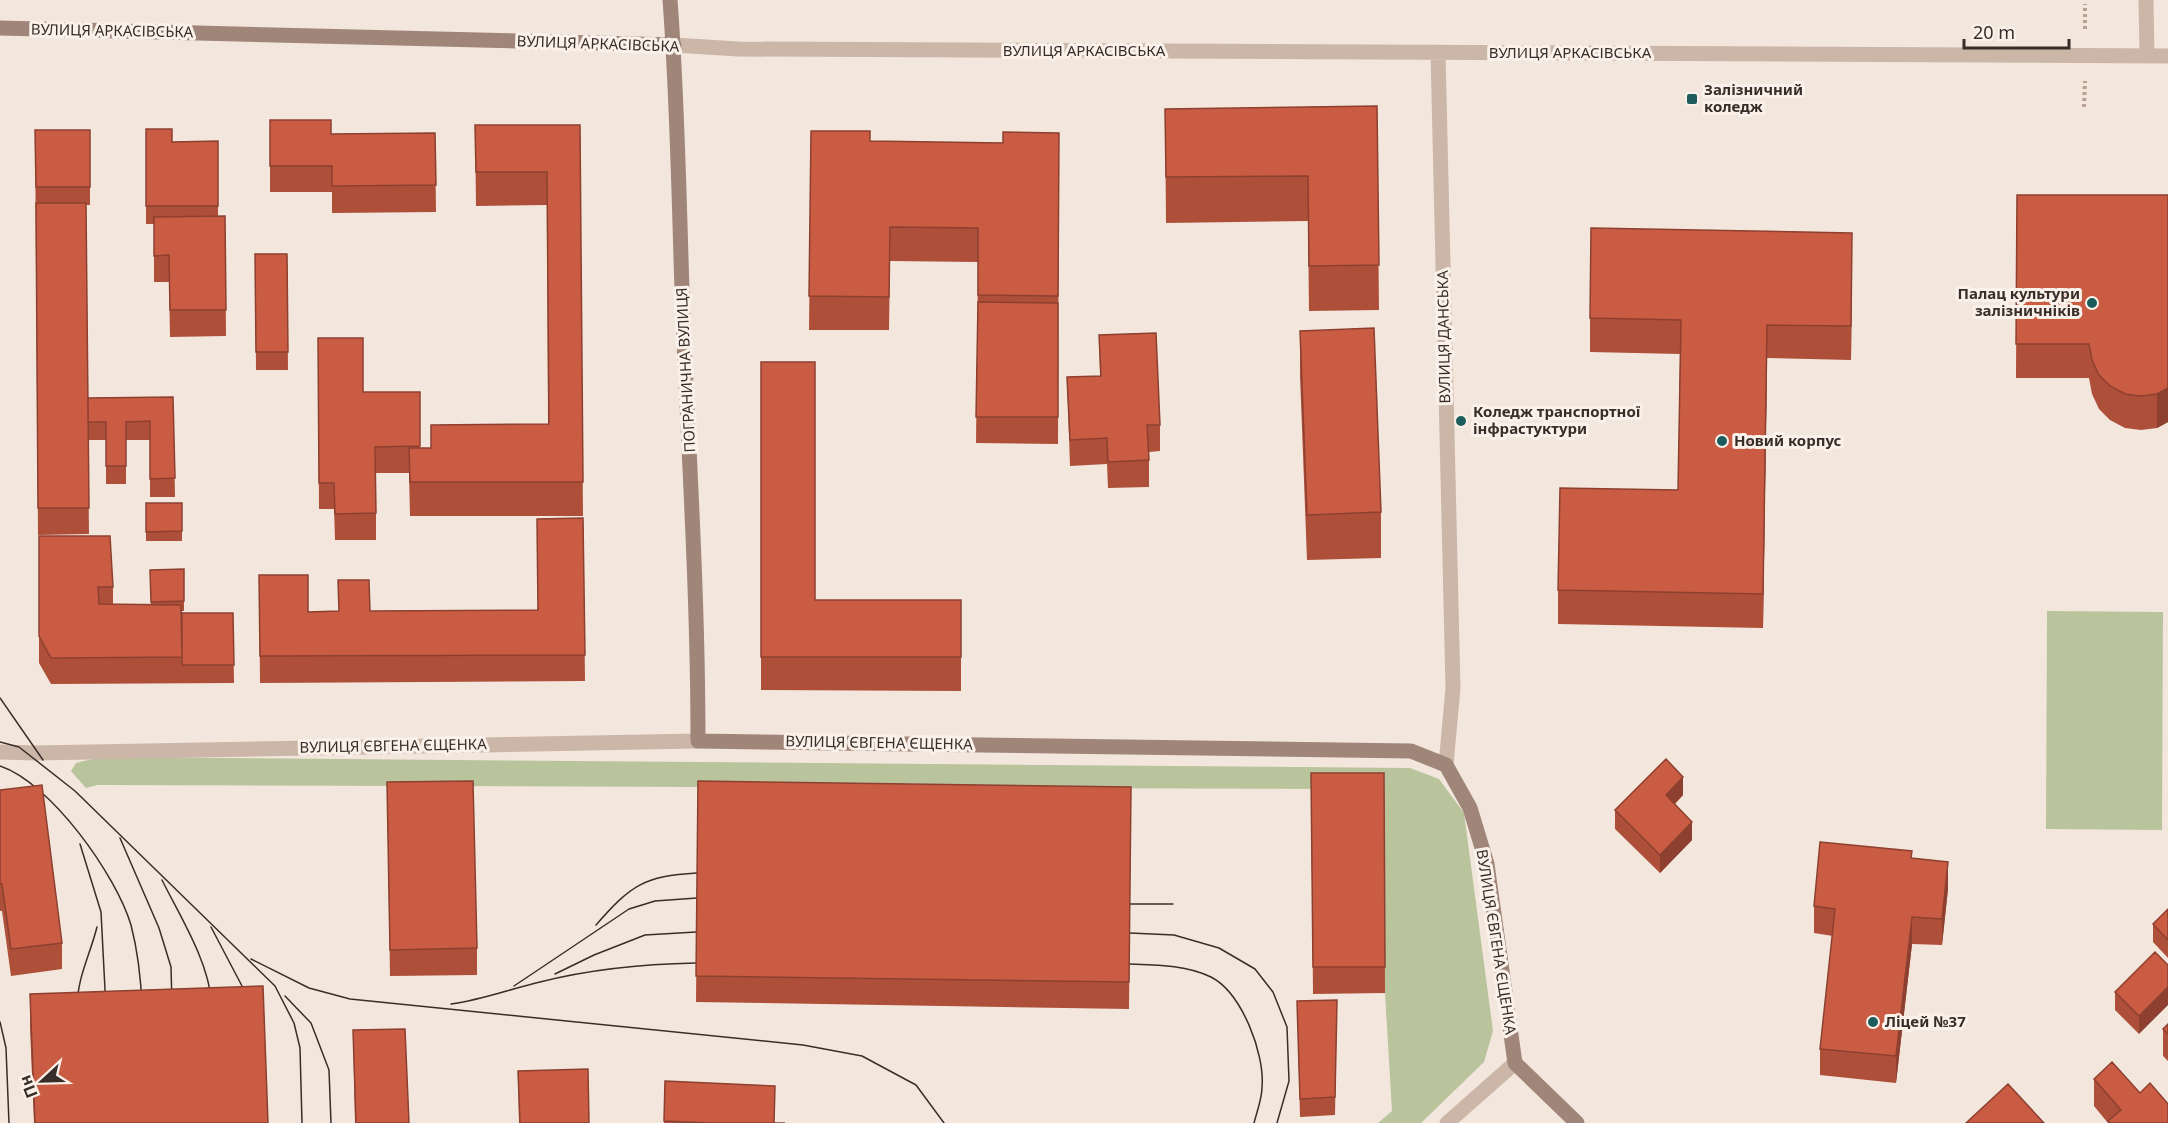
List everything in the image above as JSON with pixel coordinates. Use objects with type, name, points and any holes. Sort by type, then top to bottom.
[{"type":"street","name":"ПОГРАНИЧНА ВУЛИЦЯ","points":[[670,0],[674,45],[698,657],[698,741]]},
{"type":"street","points":[[2146,0],[2147,55]]},
{"type":"street","name":"ВУЛИЦЯ АРКАСІВСЬКА","points":[[0,28],[674,45],[750,49],[2168,56]]},
{"type":"street","name":"ВУЛИЦЯ ДАНСЬКА","points":[[1438,53],[1453,688],[1446,765]]},
{"type":"street","name":"ВУЛИЦЯ ЄВГЕНА ЄЩЕНКА","points":[[0,752],[698,741],[1411,751],[1446,765],[1470,808],[1487,864],[1515,1063]]},
{"type":"street","points":[[1447,1123],[1515,1063],[1577,1123]]},
{"type":"path","points":[[2085,4],[2085,29]]},
{"type":"path","points":[[2084,107],[2085,81]]},
{"type":"green space","points":[[2047,611],[2163,612],[2162,830],[2046,829]]},
{"type":"green space","points":[[100,757],[1410,768],[1439,779],[1464,813],[1493,1031],[1484,1062],[1421,1123],[1378,1123],[1392,1111],[1385,993],[1322,789],[97,785],[86,788],[71,771],[76,763]]},
{"type":"building","points":[[1377,106],[1379,265],[1309,266],[1308,176],[1166,177],[1165,109]]},
{"type":"building","points":[[270,120],[331,120],[331,134],[435,133],[436,185],[332,186],[332,166],[270,166]]},
{"type":"building","points":[[475,125],[580,125],[583,482],[410,482],[409,448],[431,448],[431,425],[549,424],[547,172],[476,172]]},
{"type":"building","points":[[146,129],[172,129],[172,142],[218,141],[218,206],[146,206]]},
{"type":"building","points":[[35,130],[90,130],[90,187],[36,187]]},
{"type":"building","points":[[811,131],[870,131],[870,141],[1003,143],[1003,132],[1059,133],[1058,296],[978,295],[978,228],[890,227],[889,297],[809,296]]},
{"type":"building","name":"Палац культури залізничніків","points":[[2017,195],[2168,195],[2168,388],[2157,394],[2141,396],[2125,394],[2110,386],[2099,375],[2092,360],[2089,344],[2016,344]]},
{"type":"building","points":[[36,203],[86,203],[89,508],[38,508]]},
{"type":"building","points":[[225,216],[226,310],[170,310],[169,255],[154,256],[154,217]]},
{"type":"building","name":"Новий корпус","points":[[1591,228],[1852,233],[1851,326],[1767,325],[1763,594],[1558,590],[1560,488],[1678,490],[1681,320],[1590,318]]},
{"type":"building","points":[[255,254],[287,254],[288,352],[256,352]]},
{"type":"building","points":[[978,302],[1058,303],[1058,417],[976,417]]},
{"type":"building","points":[[1374,328],[1381,512],[1307,515],[1300,331]]},
{"type":"building","points":[[1156,333],[1160,425],[1147,425],[1149,460],[1108,462],[1107,438],[1070,440],[1067,377],[1101,376],[1099,335]]},
{"type":"building","points":[[318,338],[363,338],[363,392],[420,392],[420,446],[375,447],[376,513],[335,514],[334,483],[319,483]]},
{"type":"building","points":[[761,362],[815,362],[815,600],[961,600],[961,657],[761,657]]},
{"type":"building","points":[[173,397],[175,478],[150,479],[150,421],[126,422],[126,466],[106,466],[106,422],[88,422],[88,398]]},
{"type":"building","points":[[146,503],[182,503],[182,531],[146,532]]},
{"type":"building","points":[[583,518],[585,655],[260,656],[259,575],[308,575],[308,612],[339,611],[338,580],[369,580],[370,611],[538,610],[537,519]]},
{"type":"building","points":[[39,536],[110,536],[113,587],[98,587],[99,604],[181,605],[182,657],[51,658],[39,636]]},
{"type":"building","points":[[184,569],[184,601],[151,602],[150,570]]},
{"type":"building","points":[[182,613],[233,613],[234,665],[182,665]]},
{"type":"building","points":[[1666,759],[1683,777],[1666,795],[1692,822],[1660,855],[1615,810]]},
{"type":"building","points":[[1311,773],[1384,773],[1385,967],[1313,967]]},
{"type":"building","points":[[473,781],[477,948],[390,950],[387,782]]},
{"type":"building","points":[[698,781],[1131,787],[1129,982],[696,976]]},
{"type":"building","points":[[42,785],[62,943],[11,949],[2,884],[0,884],[0,790]]},
{"type":"building","points":[[1820,842],[1912,851],[1911,858],[1948,862],[1942,919],[1912,917],[1896,1056],[1820,1049],[1835,909],[1814,906]]},
{"type":"building","points":[[2168,909],[2168,940],[2153,924]]},
{"type":"building","points":[[2155,952],[2168,965],[2168,987],[2139,1016],[2115,992]]},
{"type":"building","points":[[263,986],[268,1123],[35,1123],[30,994]]},
{"type":"building","points":[[1337,1000],[1335,1097],[1300,1099],[1297,1001]]},
{"type":"building","points":[[2168,1024],[2168,1034],[2163,1029]]},
{"type":"building","points":[[405,1029],[409,1123],[356,1123],[353,1030]]},
{"type":"building","points":[[2112,1062],[2140,1093],[2150,1083],[2168,1104],[2168,1123],[2110,1123],[2108,1121],[2121,1110],[2094,1079]]},
{"type":"building","points":[[588,1069],[589,1123],[520,1123],[518,1071]]},
{"type":"building","points":[[665,1081],[775,1086],[774,1123],[664,1121]]},
{"type":"building","points":[[2008,1084],[2044,1123],[1966,1123]]},
{"type":"tram line","points":[[0,698],[43,760]]},
{"type":"tram line","points":[[0,742],[19,747],[75,791],[275,986],[294,1023],[300,1048],[302,1123]]},
{"type":"tram line","points":[[0,766],[20,776],[40,791],[60,811],[79,833],[111,881],[131,925],[136,945],[142,1007]]},
{"type":"tram line","points":[[120,838],[159,928],[171,967],[172,1005]]},
{"type":"tram line","points":[[80,844],[101,912],[106,1009]]},
{"type":"tram line","points":[[596,925],[619,900],[640,885],[664,877],[697,873]]},
{"type":"tram line","points":[[162,880],[199,955],[212,1004]]},
{"type":"tram line","points":[[514,986],[629,909],[655,901],[697,898]]},
{"type":"tram line","points":[[1130,904],[1173,904]]},
{"type":"tram line","points":[[77,1008],[81,977],[97,927]]},
{"type":"tram line","points":[[211,927],[242,986],[244,1003]]},
{"type":"tram line","points":[[555,974],[594,955],[645,935],[696,932]]},
{"type":"tram line","points":[[1130,933],[1174,935],[1219,948],[1255,969],[1273,992],[1287,1027],[1289,1081],[1277,1123]]},
{"type":"tram line","points":[[251,959],[309,988],[350,999],[803,1045],[862,1056],[916,1085],[944,1123]]},
{"type":"tram line","points":[[451,1004],[559,977],[637,966],[696,963]]},
{"type":"tram line","points":[[1129,964],[1171,966],[1192,970],[1211,977],[1232,996],[1242,1010],[1260,1058],[1262,1092],[1254,1123]]},
{"type":"tram line","points":[[285,996],[311,1023],[329,1070],[331,1123]]},
{"type":"tram line","points":[[0,1022],[6,1048],[9,1123]]},
{"type":"place","name":"Залізничний коледж","points":[[1692,99]]},
{"type":"place","name":"Палац культури залізничніків","points":[[2092,303]]},
{"type":"place","name":"Коледж транспортної інфрастуктури","points":[[1461,421]]},
{"type":"place","name":"Новий корпус","points":[[1722,441]]},
{"type":"place","name":"Ліцей №37","points":[[1873,1022]]}]
